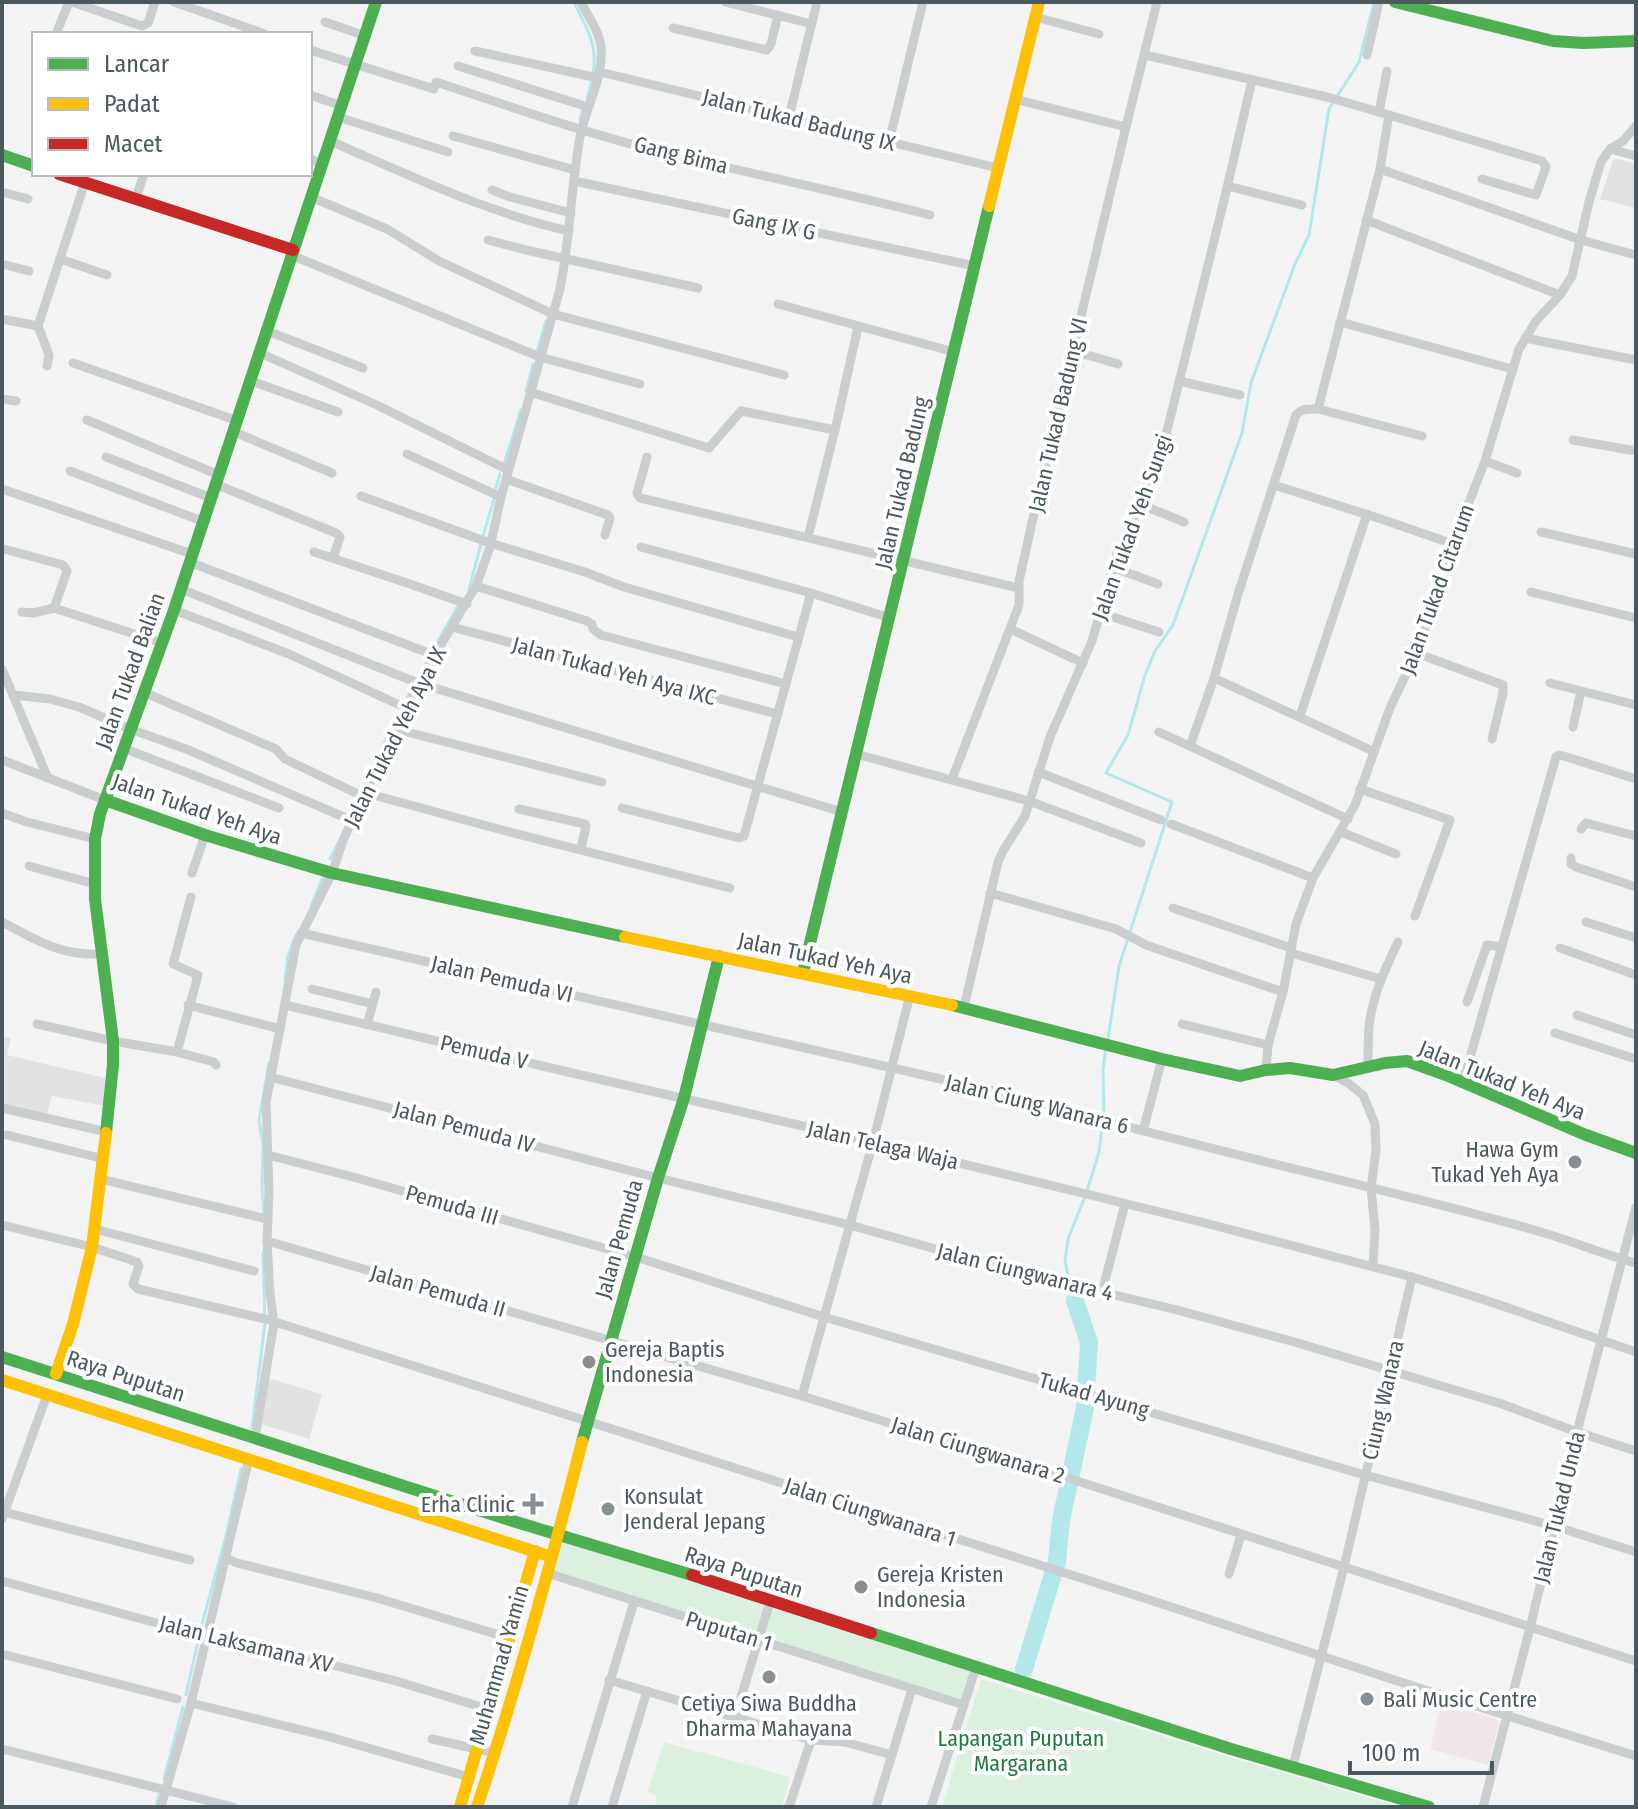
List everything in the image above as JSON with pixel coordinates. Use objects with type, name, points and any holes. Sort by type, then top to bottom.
[{"type":"street","points":[[57,32],[70,2],[142,26],[148,23],[155,2]]},
{"type":"street","points":[[174,2],[259,32]]},
{"type":"street","name":"Jalan Tukad Balian","points":[[56,1374],[73,1324],[92,1247],[113,1065],[95,884],[95,839],[105,800],[174,610],[376,2]]},
{"type":"street","name":"Jalan Tukad Yeh Aya IX","points":[[255,1438],[270,1293],[266,1102],[292,960],[301,933],[332,873],[344,838],[395,729],[434,655],[467,604],[490,543],[553,314],[566,258],[582,129],[599,75],[599,34],[581,2]]},
{"type":"street","points":[[725,2],[812,24]]},
{"type":"street","points":[[789,117],[817,2]]},
{"type":"street","points":[[889,142],[923,2]]},
{"type":"street","name":"Jalan Tukad Badung","points":[[803,972],[1039,2]]},
{"type":"street","name":"Jalan Tukad Badung VI","points":[[952,779],[1019,605],[1019,588],[1034,514],[1157,2]]},
{"type":"street","points":[[1367,55],[1379,2]]},
{"type":"street","points":[[1395,2],[1442,8],[1569,43],[1636,41]]},
{"type":"street","points":[[673,28],[764,50],[771,44],[778,15]]},
{"type":"street","points":[[1035,17],[1099,34]]},
{"type":"street","points":[[325,22],[366,36]]},
{"type":"street","points":[[312,51],[355,65]]},
{"type":"street","name":"Jalan Tukad Badung IX","points":[[475,51],[789,117],[998,168]]},
{"type":"street","points":[[1145,55],[1331,98],[1542,161],[1546,165],[1536,195],[1482,179]]},
{"type":"street","name":"Gang Bima","points":[[355,65],[434,89],[436,82],[655,150],[930,215]]},
{"type":"street","points":[[458,66],[588,107]]},
{"type":"street","points":[[1318,409],[1380,169],[1387,71]]},
{"type":"street","name":"Jalan Tukad Yeh Sungi","points":[[964,1007],[998,862],[1025,816],[1050,737],[1092,641],[1112,567],[1167,431],[1252,80]]},
{"type":"street","points":[[312,96],[340,111],[448,152]]},
{"type":"street","points":[[1015,99],[1126,127]]},
{"type":"street","name":"Jalan Tukad Citarum","points":[[1266,1070],[1268,1045],[1283,992],[1296,924],[1313,878],[1348,819],[1390,708],[1416,653],[1485,461],[1512,369],[1525,338],[1572,276],[1601,162],[1610,149],[1623,141],[1636,126]]},
{"type":"street","points":[[453,136],[575,170]]},
{"type":"street","points":[[330,141],[467,200],[531,222],[569,231]]},
{"type":"street","points":[[1610,149],[1636,156]]},
{"type":"street","points":[[2,155],[32,165]]},
{"type":"street","points":[[312,160],[323,164]]},
{"type":"street","points":[[1380,169],[1581,240],[1636,255]]},
{"type":"street","points":[[66,176],[102,184],[292,253],[540,357],[640,384]]},
{"type":"street","points":[[136,198],[143,176]]},
{"type":"street","name":"Gang IX G","points":[[574,181],[975,266]]},
{"type":"street","points":[[47,366],[49,355],[38,326],[85,182]]},
{"type":"street","points":[[1228,186],[1302,205]]},
{"type":"street","points":[[492,190],[571,213]]},
{"type":"street","points":[[2,192],[28,199]]},
{"type":"street","points":[[311,197],[387,229],[439,261],[553,314],[784,375]]},
{"type":"street","points":[[1366,220],[1560,295]]},
{"type":"street","points":[[488,240],[698,288]]},
{"type":"street","points":[[60,259],[107,275]]},
{"type":"street","points":[[2,264],[29,271]]},
{"type":"street","points":[[778,304],[954,352]]},
{"type":"street","points":[[2,319],[38,326]]},
{"type":"street","points":[[1340,322],[1512,369]]},
{"type":"street","points":[[808,537],[858,327]]},
{"type":"street","points":[[267,331],[363,368]]},
{"type":"street","points":[[1525,338],[1636,360]]},
{"type":"street","points":[[1074,351],[1118,364]]},
{"type":"street","points":[[260,353],[400,416],[507,474],[608,515],[610,518],[605,535]]},
{"type":"street","points":[[73,363],[236,426],[332,473]]},
{"type":"street","points":[[251,381],[338,412]]},
{"type":"street","points":[[1179,381],[1240,395]]},
{"type":"street","points":[[530,392],[711,447],[743,410],[835,430]]},
{"type":"street","points":[[2,399],[16,401]]},
{"type":"street","points":[[1190,746],[1296,415],[1304,409],[1318,409],[1422,436]]},
{"type":"street","points":[[87,420],[336,533],[340,537],[334,555],[336,559]]},
{"type":"street","points":[[1573,440],[1636,451]]},
{"type":"street","points":[[407,454],[501,497]]},
{"type":"street","points":[[106,457],[211,498]]},
{"type":"street","points":[[647,457],[637,495],[644,499],[1019,588]]},
{"type":"street","points":[[1485,461],[1517,473]]},
{"type":"street","points":[[70,471],[202,521]]},
{"type":"street","points":[[1274,485],[1453,544]]},
{"type":"street","points":[[2,489],[190,558],[434,655]]},
{"type":"street","points":[[361,496],[624,587],[798,637]]},
{"type":"street","points":[[1140,504],[1184,522]]},
{"type":"street","points":[[1300,716],[1367,514]]},
{"type":"street","points":[[1541,532],[1636,554]]},
{"type":"street","points":[[641,547],[890,618]]},
{"type":"street","points":[[4,549],[66,568],[54,608]]},
{"type":"street","points":[[314,552],[467,604]]},
{"type":"street","points":[[1112,567],[1158,584]]},
{"type":"street","points":[[476,586],[587,621],[601,635],[786,684]]},
{"type":"street","points":[[181,589],[418,683],[842,812]]},
{"type":"street","points":[[1531,592],[1636,618]]},
{"type":"street","points":[[622,808],[743,837],[811,593]]},
{"type":"street","points":[[22,612],[54,608],[162,643]]},
{"type":"street","points":[[174,610],[289,654],[406,708]]},
{"type":"street","points":[[1100,613],[1159,632]]},
{"type":"street","name":"Jalan Tukad Yeh Aya IXC","points":[[452,627],[777,714]]},
{"type":"street","points":[[1010,629],[1083,663]]},
{"type":"street","points":[[1416,653],[1503,685],[1492,739]]},
{"type":"street","points":[[2,669],[47,776]]},
{"type":"street","points":[[1214,678],[1373,751]]},
{"type":"street","points":[[1550,683],[1636,705]]},
{"type":"street","points":[[1573,727],[1581,691]]},
{"type":"street","points":[[143,692],[276,749],[285,759],[365,795],[730,888]]},
{"type":"street","points":[[13,695],[50,699],[79,707],[194,752],[353,821]]},
{"type":"street","points":[[395,729],[602,782]]},
{"type":"street","points":[[1159,732],[1348,819]]},
{"type":"street","points":[[123,748],[279,808]]},
{"type":"street","points":[[856,754],[1029,801],[1141,843]]},
{"type":"street","points":[[1463,1082],[1557,756],[1636,779]]},
{"type":"street","name":"Jalan Tukad Yeh Aya","points":[[2,760],[205,835],[332,873],[964,1007],[1232,1075],[1299,1068],[1333,1075],[1407,1061],[1636,1153]]},
{"type":"street","points":[[1038,772],[1313,878]]},
{"type":"street","points":[[1360,789],[1450,820],[1415,916]]},
{"type":"street","points":[[519,809],[585,824],[581,849]]},
{"type":"street","points":[[2,813],[95,839]]},
{"type":"street","points":[[1581,829],[1586,823],[1636,836]]},
{"type":"street","points":[[1341,832],[1396,854]]},
{"type":"street","points":[[192,873],[205,835]]},
{"type":"street","points":[[1571,858],[1573,866],[1636,887]]},
{"type":"street","points":[[29,866],[95,884]]},
{"type":"street","points":[[990,893],[1122,931],[1146,945],[1283,992]]},
{"type":"street","points":[[177,1052],[198,975],[173,964],[191,897]]},
{"type":"street","points":[[1173,908],[1381,979]]},
{"type":"street","points":[[2,922],[52,948],[73,954],[101,954]]},
{"type":"street","points":[[1586,922],[1636,938]]},
{"type":"street","name":"Jalan Pemuda VI","points":[[301,933],[703,1025]]},
{"type":"street","points":[[1368,1066],[1369,1027],[1381,979],[1398,942]]},
{"type":"street","points":[[1467,1002],[1487,945],[1502,947]]},
{"type":"street","points":[[1560,948],[1636,975]]},
{"type":"street","name":"Jalan Pemuda","points":[[559,1534],[610,1341],[684,1098],[719,956]]},
{"type":"street","points":[[312,989],[373,1004]]},
{"type":"street","points":[[367,1025],[376,992]]},
{"type":"street","points":[[802,1396],[873,1142],[910,995]]},
{"type":"street","points":[[188,1005],[280,1029]]},
{"type":"street","name":"Pemuda V","points":[[285,1005],[684,1098]]},
{"type":"street","points":[[1577,1015],[1636,1035]]},
{"type":"street","points":[[37,1024],[177,1052],[216,1065]]},
{"type":"street","points":[[1182,1024],[1268,1045]]},
{"type":"street","name":"Jalan Ciung Wanara 6","points":[[703,1025],[1002,1093],[1100,1121],[1543,1233],[1636,1263]]},
{"type":"street","points":[[1555,1033],[1636,1059]]},
{"type":"street","points":[[1143,1131],[1162,1059]]},
{"type":"street","points":[[1333,1075],[1358,1090],[1371,1112],[1377,1137],[1371,1188],[1375,1230],[1373,1267],[1500,1305],[1636,1352]]},
{"type":"street","name":"Jalan Pemuda IV","points":[[270,1077],[658,1178]]},
{"type":"street","name":"Jalan Telaga Waja","points":[[684,1098],[1086,1194],[1373,1267]]},
{"type":"street","points":[[2,1108],[107,1132]]},
{"type":"street","points":[[7,1135],[104,1159]]},
{"type":"street","name":"Pemuda III","points":[[268,1155],[636,1257]]},
{"type":"street","name":"Jalan Ciungwanara 4","points":[[658,1178],[1277,1337],[1502,1404],[1636,1451]]},
{"type":"street","points":[[101,1179],[263,1218]]},
{"type":"street","points":[[1102,1292],[1125,1204]]},
{"type":"street","name":"Jalan Tukad Unda","points":[[1483,1807],[1636,1207]]},
{"type":"street","points":[[2,1225],[92,1247]]},
{"type":"street","points":[[95,1229],[254,1271]]},
{"type":"street","name":"Jalan Pemuda II","points":[[267,1241],[610,1341]]},
{"type":"street","name":"Jalan Ciungwanara 1","points":[[92,1247],[137,1262],[139,1266],[133,1284],[138,1289],[267,1320],[1636,1756]]},
{"type":"street","name":"Tukad Ayung","points":[[636,1257],[824,1317],[1636,1552]]},
{"type":"street","name":"Ciung Wanara","points":[[1293,1766],[1344,1567],[1412,1277]]},
{"type":"street","name":"Jalan Ciungwanara 2","points":[[610,1341],[802,1396],[1066,1478],[1636,1661]]},
{"type":"street","name":"Raya Puputan","points":[[2,1357],[1231,1749],[1429,1807]]},
{"type":"street","name":"Raya Puputan","points":[[2,1380],[552,1557]]},
{"type":"street","points":[[47,1395],[3,1516],[190,1560]]},
{"type":"street","points":[[139,1424],[145,1403]]},
{"type":"street","points":[[161,1807],[191,1703],[249,1459]]},
{"type":"street","points":[[437,1520],[444,1499]]},
{"type":"street","name":"Muhammad Yamin","points":[[477,1807],[559,1534]]},
{"type":"street","points":[[1229,1574],[1241,1535]]},
{"type":"street","name":"Muhammad Yamin","points":[[460,1807],[535,1551]]},
{"type":"street","points":[[226,1558],[377,1598],[509,1638]]},
{"type":"street","name":"Puputan 1","points":[[547,1573],[964,1705]]},
{"type":"street","name":"Jalan Laksamana XV","points":[[2,1581],[205,1637],[222,1637],[396,1681],[488,1709]]},
{"type":"street","points":[[572,1807],[634,1602]]},
{"type":"street","points":[[735,1717],[770,1602]]},
{"type":"street","points":[[2,1654],[177,1699]]},
{"type":"street","points":[[931,1807],[976,1667]]},
{"type":"street","points":[[609,1680],[811,1740],[845,1742],[892,1755]]},
{"type":"street","points":[[876,1807],[912,1689]]},
{"type":"street","points":[[612,1807],[647,1691]]},
{"type":"street","points":[[191,1703],[330,1737],[469,1777]]},
{"type":"street","points":[[432,1739],[495,1753]]},
{"type":"street","points":[[789,1807],[811,1740]]},
{"type":"street","points":[[2,1749],[233,1807]]},
{"type":"shaded area","points":[[1613,160],[1636,164],[1636,208],[1600,199]]},
{"type":"shaded area","points":[[2,1036],[11,1038],[7,1055],[105,1078],[105,1106],[52,1096],[46,1118],[2,1108]]},
{"type":"shaded area","points":[[268,1378],[322,1394],[309,1439],[261,1424]]},
{"type":"shaded area","points":[[1442,1702],[1500,1721],[1488,1765],[1430,1749]]},
{"type":"green space","points":[[561,1537],[975,1670],[964,1705],[550,1573]]},
{"type":"green space","name":"Lapangan Puputan Margarana","points":[[981,1679],[1229,1757],[1401,1807],[942,1807]]},
{"type":"green space","points":[[664,1742],[790,1777],[782,1807],[665,1807],[655,1804],[657,1796],[647,1792]]},
{"type":"waterway","points":[[574,2],[593,45],[593,75]]},
{"type":"waterway","points":[[1108,1039],[1119,966],[1172,802],[1106,773],[1128,735],[1155,651],[1173,625],[1242,433],[1251,383],[1295,264],[1309,235],[1329,109],[1359,62],[1374,2]]},
{"type":"waterway","points":[[587,99],[592,79]]},
{"type":"waterway","points":[[580,120],[582,111]]},
{"type":"waterway","points":[[537,352],[546,321]]},
{"type":"waterway","points":[[526,391],[533,364]]},
{"type":"waterway","points":[[504,464],[521,410]]},
{"type":"waterway","points":[[496,488],[500,474]]},
{"type":"waterway","points":[[483,536],[494,499]]},
{"type":"waterway","points":[[469,589],[481,544]]},
{"type":"waterway","points":[[433,650],[458,606]]},
{"type":"waterway","points":[[363,787],[392,726]]},
{"type":"waterway","points":[[330,859],[339,841]]},
{"type":"waterway","points":[[311,906],[324,875]]},
{"type":"waterway","points":[[285,981],[288,956],[296,935]]},
{"type":"waterway","points":[[1069,1280],[1065,1261],[1068,1239],[1099,1152],[1106,1046]]},
{"type":"waterway","points":[[264,1214],[263,1145],[259,1120],[269,1063]]},
{"type":"waterway","points":[[252,1428],[265,1323],[263,1252]]},
{"type":"waterway","points":[[1071,1287],[1075,1301]]},
{"type":"waterway","points":[[1024,1669],[1057,1561],[1061,1520],[1085,1408],[1089,1342],[1075,1301]]},
{"type":"waterway","points":[[201,1628],[241,1469]]},
{"type":"waterway","points":[[186,1695],[198,1641]]},
{"type":"waterway","points":[[164,1779],[183,1707]]},
{"type":"waterway","points":[[156,1807],[159,1794]]},
{"type":"traffic: fast","points":[[106,1133],[113,1041],[95,899],[95,839],[100,814],[174,610],[376,2]]},
{"type":"traffic: fast","points":[[1395,2],[1553,41],[1636,41]]},
{"type":"traffic: fast","points":[[2,155],[32,165]]},
{"type":"traffic: fast","points":[[803,972],[989,206]]},
{"type":"traffic: fast","points":[[105,800],[205,835],[332,873],[625,937]]},
{"type":"traffic: fast","points":[[582,1442],[684,1098],[719,956]]},
{"type":"traffic: fast","points":[[952,1005],[1240,1076],[1290,1068],[1333,1075],[1407,1061],[1636,1153]]},
{"type":"traffic: fast","points":[[2,1357],[516,1522],[692,1575]]},
{"type":"traffic: fast","points":[[871,1633],[1231,1749],[1429,1807]]},
{"type":"traffic: slow","points":[[989,206],[1039,2]]},
{"type":"traffic: slow","points":[[625,937],[952,1005]]},
{"type":"traffic: slow","points":[[56,1374],[73,1324],[92,1247],[106,1133]]},
{"type":"traffic: slow","points":[[2,1380],[552,1557]]},
{"type":"traffic: slow","points":[[477,1807],[533,1625],[582,1442]]},
{"type":"traffic: slow","points":[[460,1807],[535,1551]]},
{"type":"traffic: jam","points":[[65,176],[293,250]]},
{"type":"traffic: jam","points":[[692,1575],[871,1633]]},
{"type":"place","name":"Hawa Gym Tukad Yeh Aya","points":[[1575,1162]]},
{"type":"place","name":"Gereja Baptis Indonesia","points":[[589,1362]]},
{"type":"place","name":"Erha Clinic","points":[[533,1504]]},
{"type":"place","name":"Konsulat Jenderal Jepang","points":[[608,1509]]},
{"type":"place","name":"Gereja Kristen Indonesia","points":[[861,1587]]},
{"type":"place","name":"Cetiya Siwa Buddha Dharma Mahayana","points":[[769,1677]]},
{"type":"place","name":"Bali Music Centre","points":[[1367,1699]]}]
